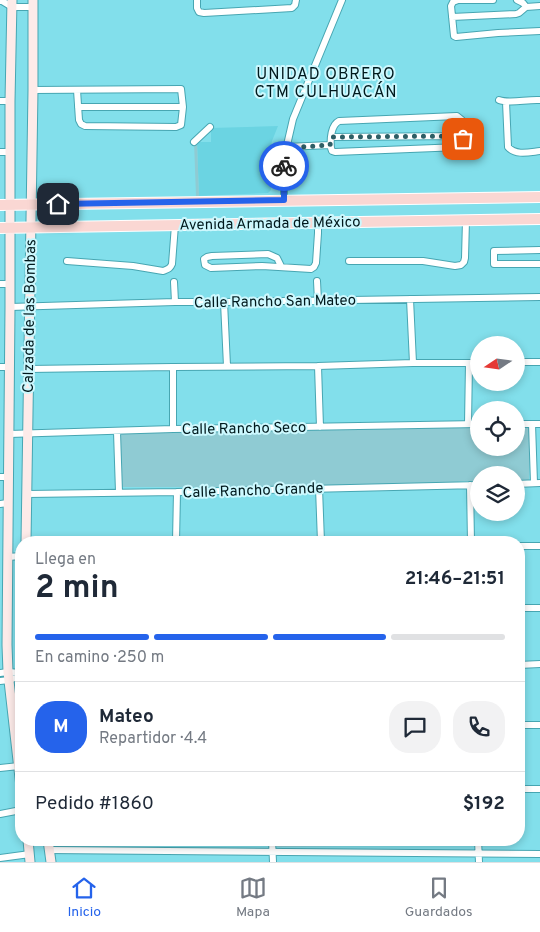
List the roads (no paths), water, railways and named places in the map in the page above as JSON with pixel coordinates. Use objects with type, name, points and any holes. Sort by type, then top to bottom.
[{"type":"main road","name":"Calzada de las Bombas","points":[[26,536],[33,3]]},
{"type":"main road","name":"Calzada de las Bombas","points":[[12,4],[10,152],[5,205],[5,284],[10,307],[5,367],[9,434],[4,477],[4,515],[8,556],[4,677],[15,742]]},
{"type":"main road","name":"Avenida Armada de México","points":[[5,205],[540,197]]},
{"type":"main road","name":"Avenida Armada de México","points":[[5,228],[540,219]]},
{"type":"main road","points":[[49,846],[51,862]]},
{"type":"street","points":[[197,0],[199,12],[204,13],[292,8],[296,0]]},
{"type":"street","points":[[284,200],[284,158],[293,119],[342,0]]},
{"type":"street","points":[[493,0],[458,0],[453,2],[451,6],[453,33],[456,37],[540,31]]},
{"type":"street","points":[[517,0],[526,7]]},
{"type":"street","points":[[0,1],[12,4],[33,3]]},
{"type":"street","points":[[452,17],[519,13],[526,7],[540,6]]},
{"type":"street","points":[[33,90],[181,89],[181,125],[176,127],[85,126],[79,120],[77,90]]},
{"type":"street","points":[[540,100],[502,101],[508,147],[511,151],[540,151]]},
{"type":"street","points":[[0,102],[10,101]]},
{"type":"street","points":[[78,107],[182,107]]},
{"type":"street","points":[[457,116],[462,120],[463,136],[464,144],[458,148],[335,152],[332,151],[331,141],[334,125],[340,121],[457,116]]},
{"type":"street","points":[[194,142],[210,127]]},
{"type":"street","points":[[286,148],[331,141],[463,136]]},
{"type":"street","points":[[0,152],[10,152]]},
{"type":"street","points":[[349,261],[423,261],[455,266],[461,264],[465,258],[466,220]]},
{"type":"street","points":[[281,266],[277,258],[268,254],[212,256],[204,259],[204,265],[211,268],[281,266],[308,269],[314,267],[316,263],[318,222]]},
{"type":"street","points":[[67,261],[133,266],[163,271],[171,268],[175,225]]},
{"type":"street","points":[[540,250],[494,252],[494,264],[540,264]]},
{"type":"street","points":[[174,282],[175,302]]},
{"type":"street","points":[[317,282],[318,301]]},
{"type":"street","name":"Calle Rancho San Mateo","points":[[10,307],[175,302],[540,297]]},
{"type":"street","points":[[410,299],[413,363]]},
{"type":"street","points":[[224,302],[227,366]]},
{"type":"street","points":[[525,362],[540,362]]},
{"type":"street","points":[[28,369],[468,363],[468,424]]},
{"type":"street","points":[[318,366],[320,427]]},
{"type":"street","points":[[173,367],[173,429]]},
{"type":"street","name":"Calle Rancho Seco","points":[[9,434],[468,424]]},
{"type":"street","points":[[525,424],[540,424]]},
{"type":"street","points":[[532,424],[537,483]]},
{"type":"street","points":[[117,432],[119,492]]},
{"type":"street","name":"Calle Rancho Grande","points":[[27,494],[470,485]]},
{"type":"street","points":[[319,488],[321,536]]},
{"type":"street","points":[[176,536],[177,492]]},
{"type":"street","points":[[471,521],[471,536]]},
{"type":"street","points":[[525,546],[540,546]]},
{"type":"street","points":[[8,556],[15,556]]},
{"type":"street","points":[[525,608],[540,608]]},
{"type":"street","points":[[525,665],[540,664]]},
{"type":"street","points":[[525,725],[540,724]]},
{"type":"street","points":[[0,768],[15,766]]},
{"type":"street","points":[[525,789],[540,789]]},
{"type":"street","points":[[0,814],[15,811]]},
{"type":"street","points":[[272,846],[273,862]]},
{"type":"street","points":[[478,846],[479,862]]},
{"type":"street","points":[[49,850],[540,854]]},
{"type":"street","points":[[0,858],[30,858]]},
{"type":"district","name":"UNIDAD OBRERO CTM CULHUACÁN","points":[[326,82]]}]
